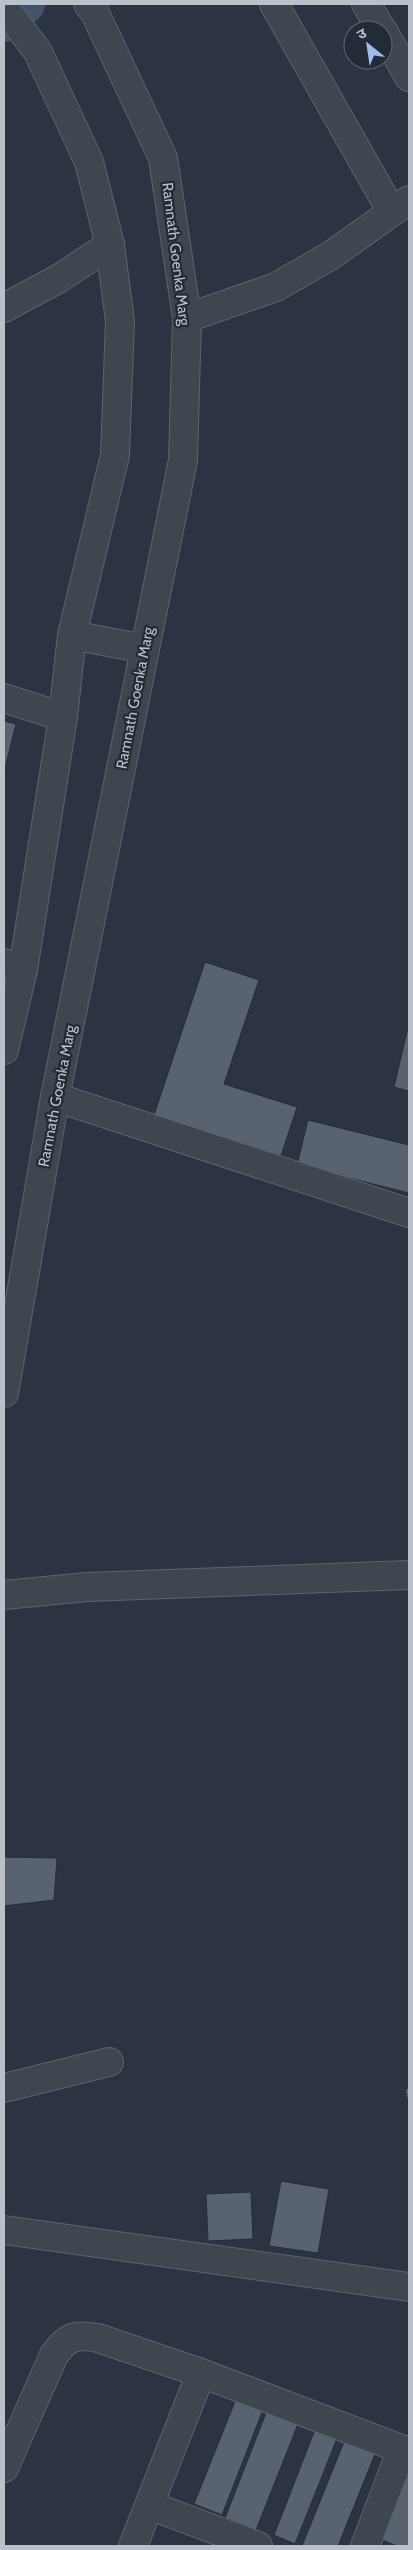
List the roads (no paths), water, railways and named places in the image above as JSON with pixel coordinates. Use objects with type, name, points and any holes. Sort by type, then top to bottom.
[{"type":"street","points":[[187,318],[276,286],[330,256],[401,206],[274,4]]},
{"type":"street","points":[[367,4],[376,20]]},
{"type":"street","points":[[4,7],[38,52],[89,162],[110,245],[120,321],[115,455],[72,635],[63,717],[13,966],[4,1050]]},
{"type":"street","name":"Ramnath Goenka Marg","points":[[4,1393],[55,1097],[183,460],[187,318],[163,158],[92,8]]},
{"type":"street","points":[[393,49],[409,77]]},
{"type":"street","points":[[4,308],[58,279],[110,245]]},
{"type":"street","points":[[72,635],[145,648]]},
{"type":"street","points":[[4,698],[63,717]]},
{"type":"street","points":[[55,1097],[409,1213]]},
{"type":"street","points":[[4,1595],[87,1587],[409,1575]]},
{"type":"street","points":[[4,2088],[108,2062]]},
{"type":"street","points":[[4,2230],[409,2287]]},
{"type":"street","points":[[4,2468],[54,2355],[65,2340],[81,2335],[98,2338],[201,2373],[406,2450],[365,2546]]},
{"type":"street","points":[[133,2546],[201,2373]]},
{"type":"street","points":[[149,2505],[258,2546]]},
{"type":"waterway","points":[[4,23],[26,4]]}]
